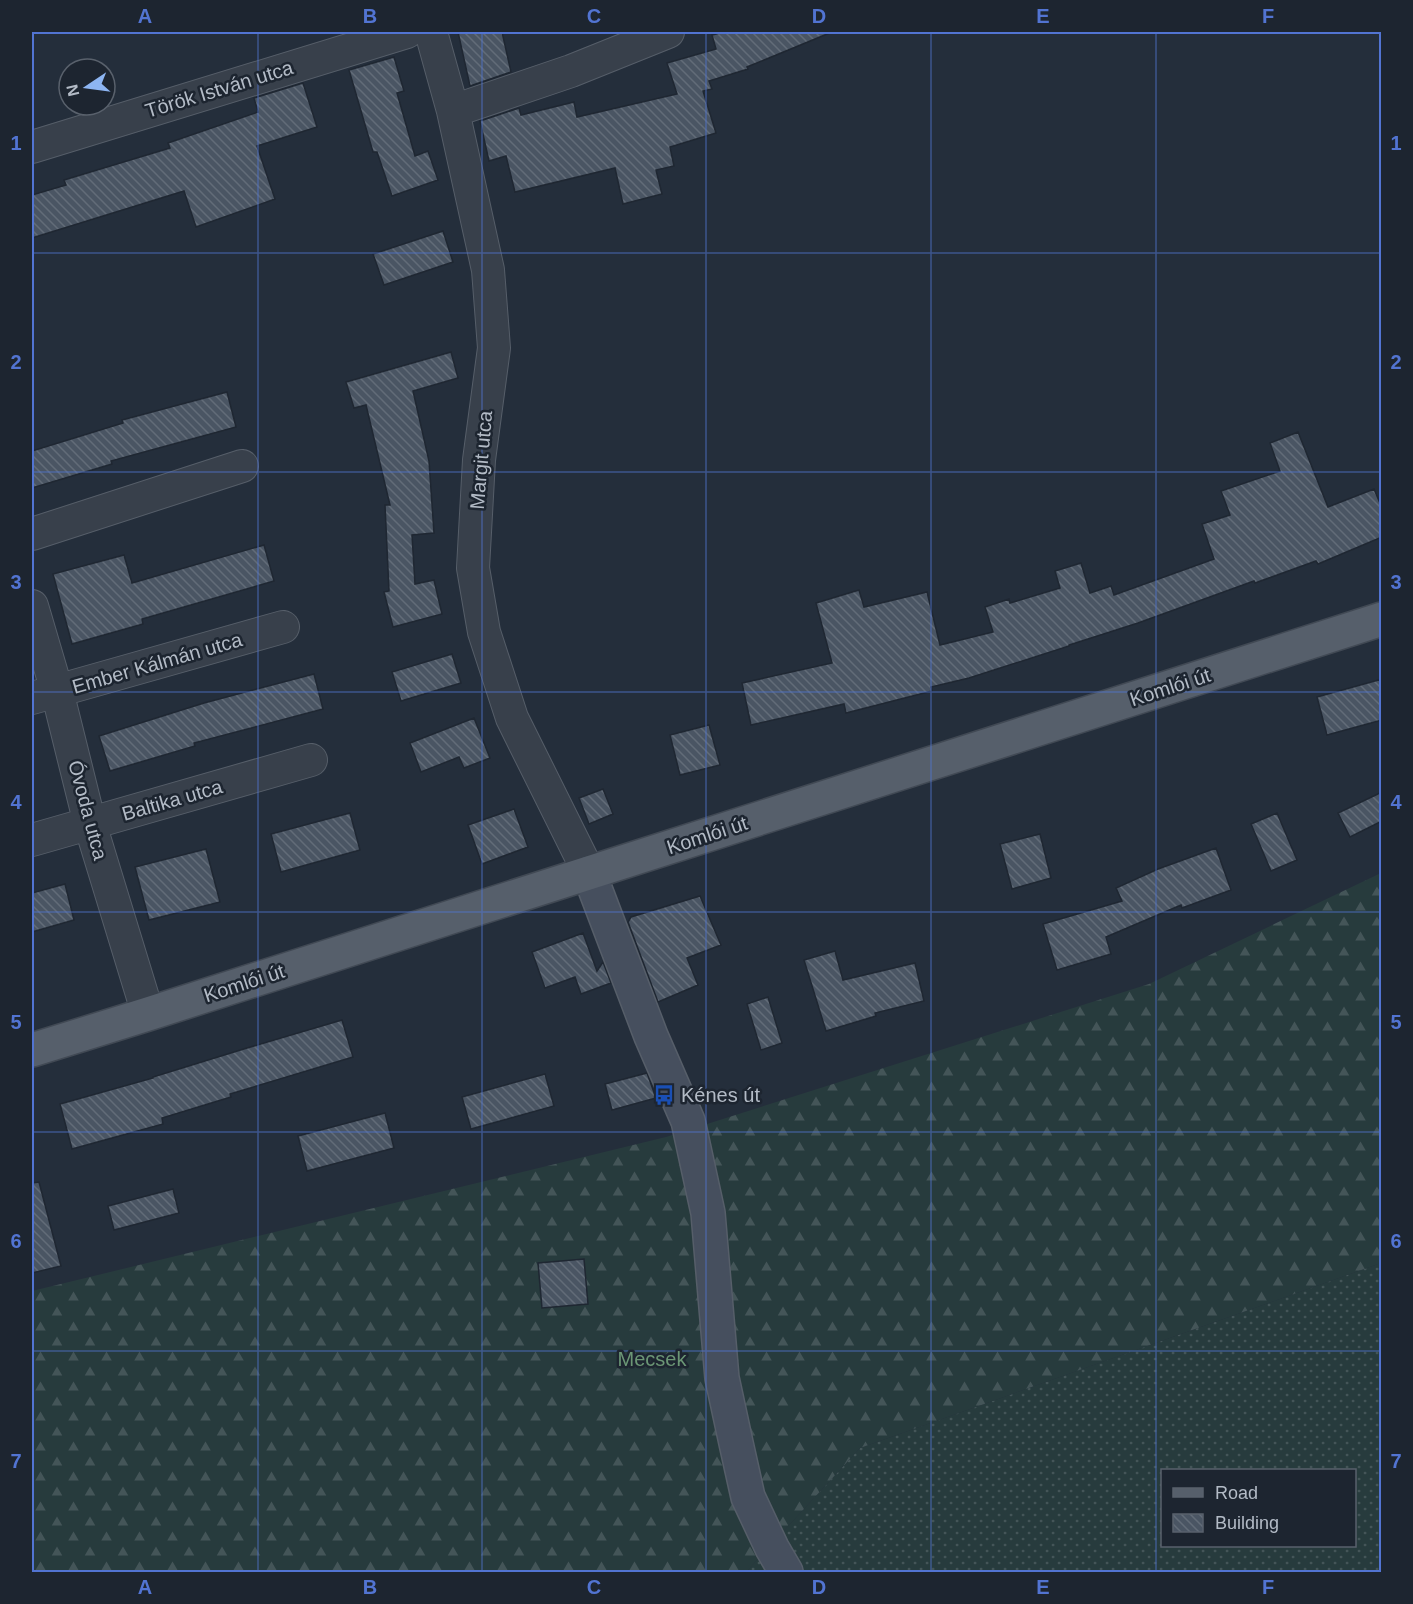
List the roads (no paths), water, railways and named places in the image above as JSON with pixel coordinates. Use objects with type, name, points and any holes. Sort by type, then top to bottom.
[{"type":"main road","name":"Komlói út","points":[[32,1050],[1382,619]]},
{"type":"street","name":"Török István utca","points":[[32,147],[407,32]]},
{"type":"street","name":"Margit utca","points":[[431,32],[453,111],[488,270],[494,348],[479,460],[473,568],[484,632],[512,718],[589,873]]},
{"type":"street","points":[[453,111],[571,71],[668,32]]},
{"type":"street","points":[[32,534],[242,466]]},
{"type":"street","name":"Óvoda utca","points":[[32,606],[44,695],[90,824],[148,1014]]},
{"type":"street","name":"Ember Kálmán utca","points":[[44,695],[283,627]]},
{"type":"street","name":"Baltika utca","points":[[32,840],[311,760]]},
{"type":"street","points":[[589,873],[651,1036],[688,1121],[708,1213],[722,1378],[736,1443],[748,1497],[786,1572]]},
{"type":"place","name":"Kénes út","points":[[664,1095]]},
{"type":"park label","name":"Mecsek","points":[[652,1359]]}]
